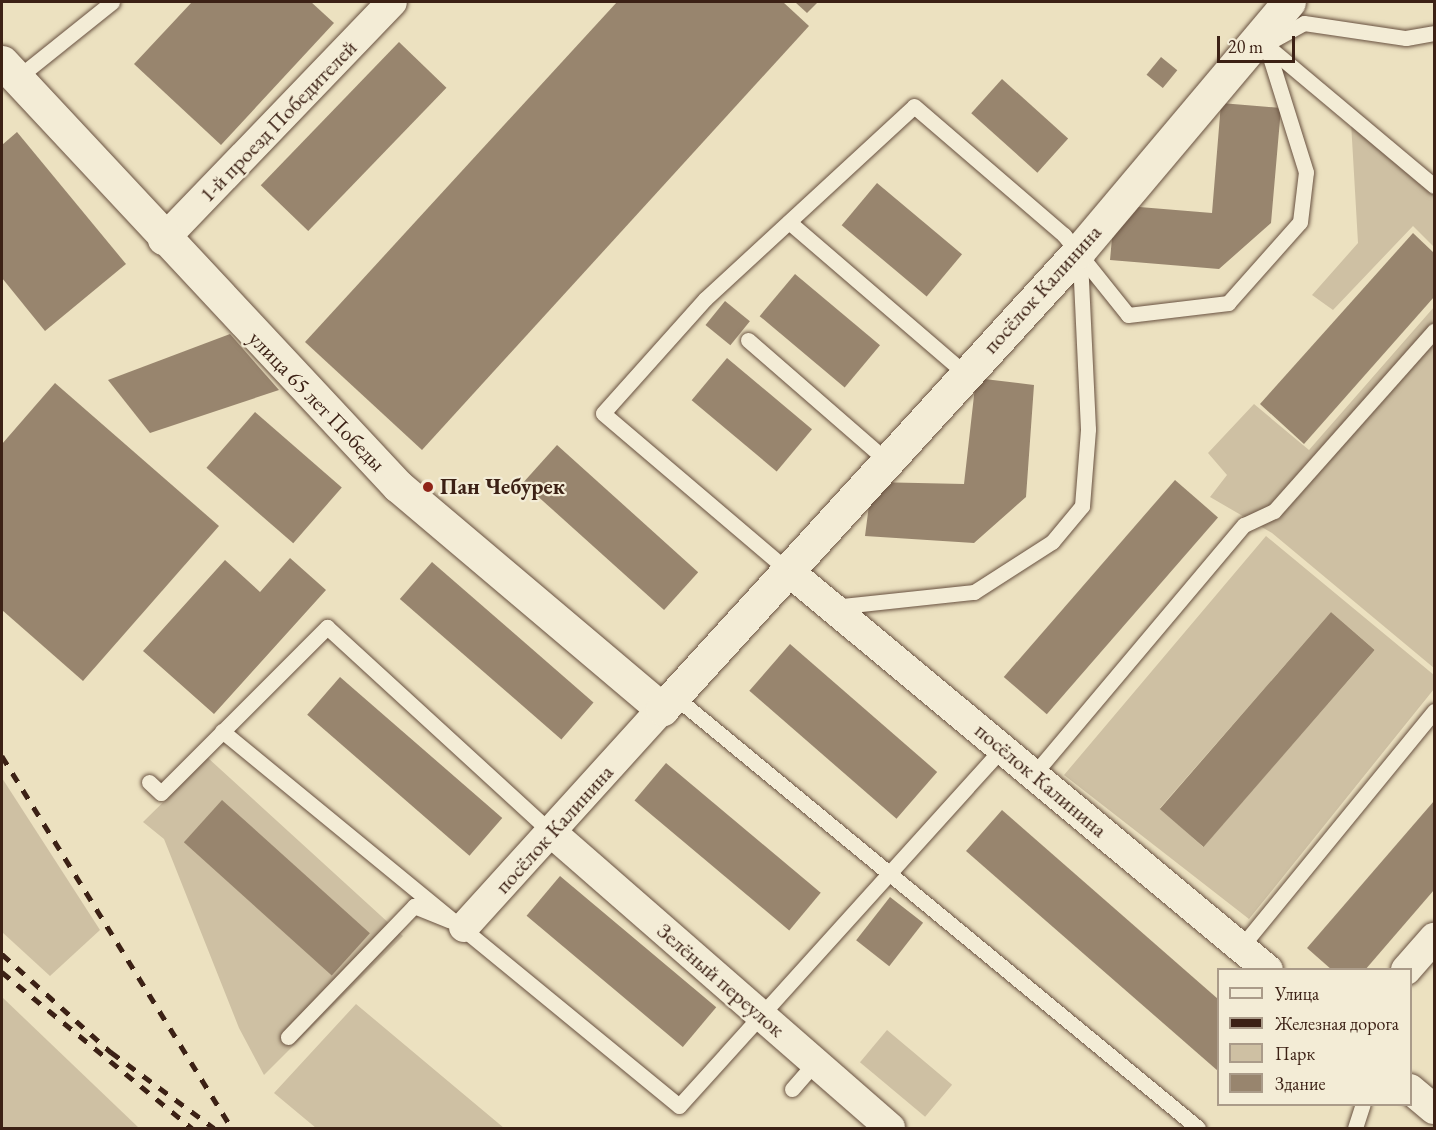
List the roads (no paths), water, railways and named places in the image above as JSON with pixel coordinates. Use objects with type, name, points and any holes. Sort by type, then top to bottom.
[{"type":"street","name":"1-й проезд Победителей","points":[[163,240],[392,2]]},
{"type":"street","name":"посёлок Калинина","points":[[464,927],[786,568],[1080,251],[1262,40],[1289,2]]},
{"type":"street","name":"улица 65 лет Победы","points":[[8,70],[163,240],[398,486],[668,702]]},
{"type":"street","name":"посёлок Калинина","points":[[786,568],[1267,968]]},
{"type":"street","name":"Зелёный переулок","points":[[551,832],[890,1128]]},
{"type":"street","points":[[1407,968],[1434,938]]},
{"type":"street","points":[[1412,1091],[1434,1109]]},
{"type":"lane","points":[[8,70],[112,2]]},
{"type":"lane","points":[[1262,40],[1304,23],[1406,38],[1434,33]]},
{"type":"lane","points":[[1262,40],[1434,186]]},
{"type":"lane","points":[[786,568],[603,413],[705,299],[914,106],[1080,251],[1128,315],[1228,303],[1300,222],[1306,172],[1262,40]]},
{"type":"lane","points":[[789,222],[966,374]]},
{"type":"lane","points":[[832,607],[974,592],[1052,542],[1082,506],[1088,429],[1080,251]]},
{"type":"lane","points":[[1034,774],[1244,525],[1274,511],[1434,331]]},
{"type":"lane","points":[[748,340],[886,460]]},
{"type":"lane","points":[[149,782],[161,793],[327,627],[551,832]]},
{"type":"lane","points":[[668,702],[890,874],[1198,1128]]},
{"type":"lane","points":[[1241,947],[1434,711]]},
{"type":"lane","points":[[222,731],[464,927],[679,1106],[1003,748]]},
{"type":"lane","points":[[288,1037],[414,906],[464,927]]},
{"type":"lane","points":[[792,1089],[815,1063]]},
{"type":"lane","points":[[1355,1128],[1362,1106]]},
{"type":"railway","points":[[2,756],[232,1128]]},
{"type":"railway","points":[[2,954],[111,1052],[214,1128]]},
{"type":"railway","points":[[2,972],[192,1128]]},
{"type":"place","name":"Пан Чебурек","points":[[428,487]]}]
